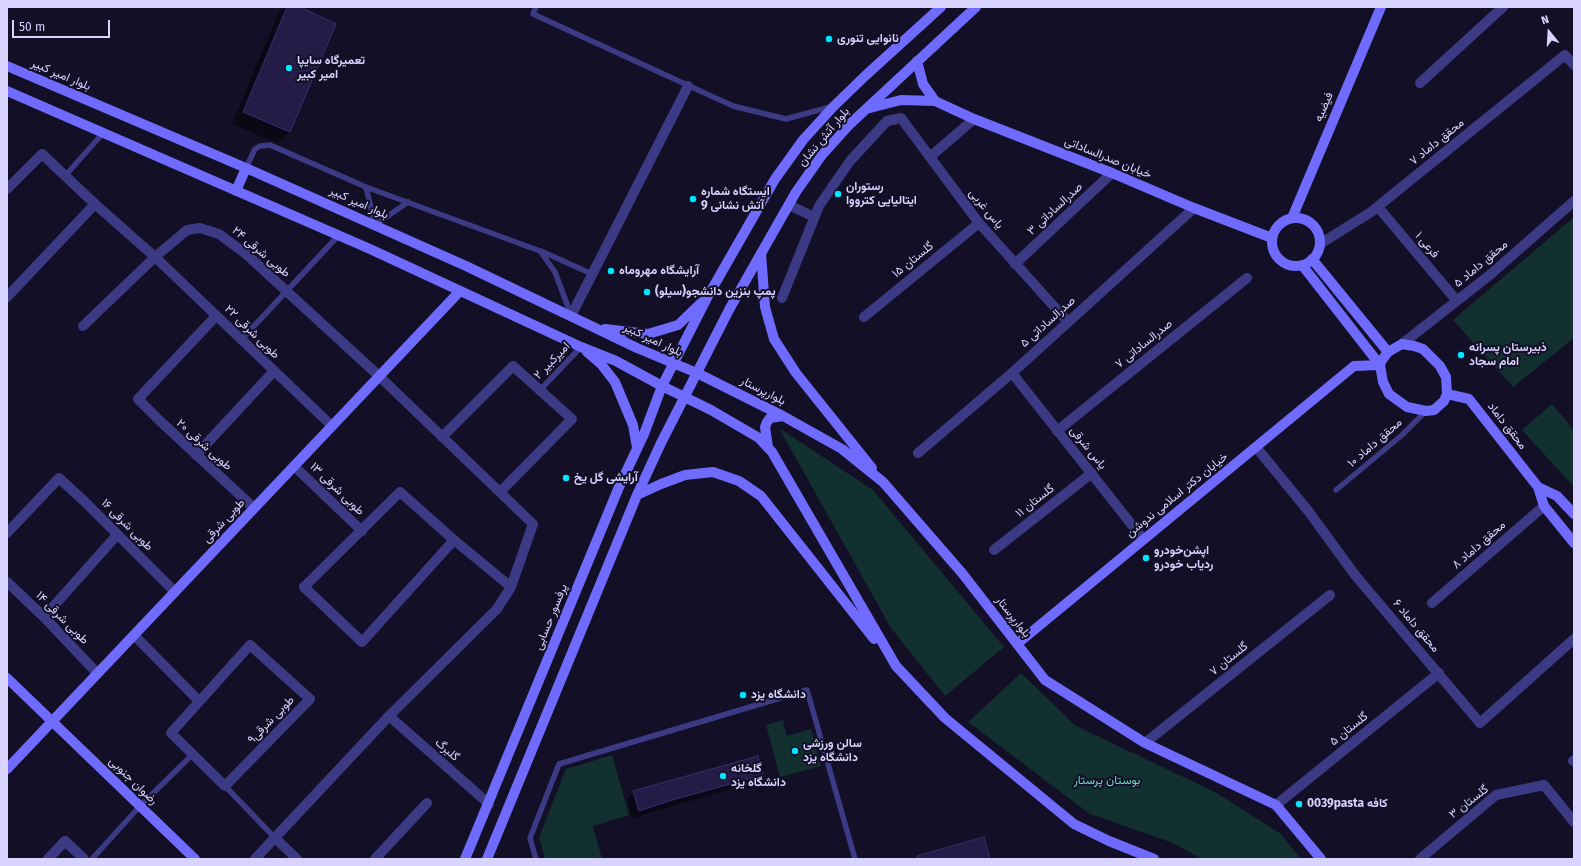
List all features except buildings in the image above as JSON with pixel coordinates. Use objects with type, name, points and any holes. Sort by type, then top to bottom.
[{"type":"street","name":"بلوار آتش نشان","points":[[662,386],[708,296],[775,179],[803,140],[833,107],[941,7]]},
{"type":"street","name":"بلوار آتش نشان","points":[[684,397],[730,308],[761,253],[789,205],[822,155],[866,109],[976,7]]},
{"type":"street","name":"فیضیه","points":[[1292,218],[1381,7]]},
{"type":"street","points":[[1420,83],[1503,7]]},
{"type":"street","name":"محقق داماد ۷","points":[[1320,244],[1378,207],[1565,54],[1574,65]]},
{"type":"street","points":[[918,61],[923,84],[935,101]]},
{"type":"street","name":"بلوار امیر کبیر","points":[[7,66],[375,225],[674,364],[697,373]]},
{"type":"street","points":[[571,316],[688,86]]},
{"type":"street","points":[[7,91],[338,236],[581,347],[616,360],[662,386],[742,427],[759,438],[772,452],[896,666]]},
{"type":"street","points":[[866,109],[901,100],[935,101]]},
{"type":"street","name":"خیابان صدرالساداتی","points":[[935,101],[974,119],[1272,238]]},
{"type":"street","name":"یاس غربی","points":[[814,216],[819,206],[850,161],[887,121],[901,118],[979,223],[1068,322]]},
{"type":"street","points":[[930,157],[974,119]]},
{"type":"street","name":"طوبی شرقی ۲۲","points":[[7,189],[42,154],[155,258],[332,426]]},
{"type":"street","points":[[236,191],[246,168]]},
{"type":"street","name":"صدرالساداتی ۳","points":[[1015,264],[1112,173]]},
{"type":"street","name":"محقق داماد ۵","points":[[1402,344],[1491,274],[1574,201]]},
{"type":"street","points":[[7,297],[95,204]]},
{"type":"street","points":[[782,298],[814,216],[789,205]]},
{"type":"street","name":"فرعی ۱","points":[[1378,207],[1457,301]]},
{"type":"street","name":"صدرالساداتی ۵","points":[[918,453],[1012,373],[1194,208]]},
{"type":"street","points":[[1292,218],[1299,218],[1312,224],[1317,230],[1320,244],[1319,250],[1312,259],[1302,265],[1295,266],[1281,261],[1276,256],[1273,250],[1272,238],[1274,231],[1279,225],[1285,220],[1292,218]]},
{"type":"street","name":"گلستان ۱۵","points":[[864,317],[979,223]]},
{"type":"street","name":"طوبی شرقی ۲۴","points":[[83,326],[187,230],[200,228],[219,234],[246,254],[287,291],[379,376],[533,524],[510,587]]},
{"type":"street","points":[[761,253],[765,307],[774,339],[796,373],[884,482]]},
{"type":"street","points":[[1312,259],[1388,352]]},
{"type":"street","points":[[1302,265],[1380,365],[1383,382],[1389,394],[1407,407],[1426,411],[1434,410],[1444,401],[1447,394],[1446,377],[1435,360],[1423,349],[1402,344],[1388,352],[1380,365]]},
{"type":"street","name":"صدرالساداتی ۷","points":[[1057,431],[1247,278]]},
{"type":"street","name":"طوبی شرقی","points":[[7,769],[460,291]]},
{"type":"street","points":[[599,328],[648,334],[678,325],[708,296]]},
{"type":"street","name":"طوبی شرقی ۲۰","points":[[216,316],[138,399],[254,508]]},
{"type":"street","points":[[581,347],[601,364],[615,382],[633,425],[637,448]]},
{"type":"street","name":"خيابان دکتر اسلامی ندوشن","points":[[1016,644],[1354,366],[1380,365]]},
{"type":"street","points":[[442,437],[513,366],[572,419],[500,492]]},
{"type":"street","points":[[196,455],[274,371]]},
{"type":"street","name":"بلوارپرستار","points":[[697,373],[783,416],[842,450],[884,482],[962,573],[1045,680],[1145,743],[1276,805],[1321,859]]},
{"type":"street","name":"یاس شرقی","points":[[1012,373],[1143,539]]},
{"type":"street","name":"پرفسور حسابی","points":[[465,859],[662,386]]},
{"type":"street","name":"محقق داماد","points":[[1447,394],[1470,399],[1538,487],[1544,506],[1574,543]]},
{"type":"street","points":[[488,859],[637,495],[684,397]]},
{"type":"street","points":[[768,448],[765,427],[767,422],[770,418],[783,416]]},
{"type":"street","name":"محقق داماد ۶","points":[[1256,447],[1309,512],[1355,575],[1480,723],[1574,639]]},
{"type":"street","name":"طوبی شرقی ۱۳","points":[[294,466],[362,531]]},
{"type":"street","points":[[637,495],[660,484],[685,475],[713,472],[739,481],[761,496],[896,666],[945,718],[1074,824],[1109,842],[1154,859]]},
{"type":"street","name":"گلستان ۱۱","points":[[994,550],[1092,473]]},
{"type":"street","name":"طوبی شرقی ۱۶","points":[[7,533],[59,478],[175,592]]},
{"type":"street","name":"محقق داماد","points":[[1538,487],[1557,496],[1573,510]]},
{"type":"street","points":[[255,859],[389,716],[497,609],[510,587],[400,492],[304,587],[362,642],[454,540]]},
{"type":"street","name":"محقق داماد ۸","points":[[1432,603],[1544,506]]},
{"type":"street","points":[[44,617],[117,535]]},
{"type":"street","name":"طوبی شرقی ۱۴","points":[[8,585],[44,617],[97,673]]},
{"type":"street","name":"گلستان ۷","points":[[1145,743],[1330,595]]},
{"type":"street","points":[[134,634],[199,701]]},
{"type":"street","name":"طوبی شرقی۹","points":[[250,645],[310,698],[225,786],[171,733],[199,701],[250,645]]},
{"type":"street","name":"گلستان ۵","points":[[1276,805],[1439,674]]},
{"type":"street","name":"رضوان جنوبی","points":[[7,678],[195,859]]},
{"type":"street","name":"گلبرگ","points":[[389,716],[489,804]]},
{"type":"street","name":"گلستان ۳","points":[[1420,859],[1496,795],[1544,785],[1574,822]]},
{"type":"street","points":[[375,859],[427,803]]},
{"type":"street","points":[[275,838],[297,859]]},
{"type":"street","points":[[48,859],[65,841],[84,859]]},
{"type":"lane","points":[[536,7],[533,14],[733,106],[786,119],[833,107]]},
{"type":"lane","points":[[65,176],[103,133]]},
{"type":"lane","points":[[246,168],[255,149],[260,146],[270,145],[366,187],[540,251],[592,274]]},
{"type":"lane","points":[[366,187],[375,225],[408,202]]},
{"type":"lane","points":[[241,340],[338,236]]},
{"type":"lane","points":[[540,251],[555,272],[571,316]]},
{"type":"lane","name":"امیرکبیر ۲","points":[[540,390],[581,347]]},
{"type":"lane","name":"محقق داماد ۱۰","points":[[1336,490],[1402,434],[1426,411]]},
{"type":"lane","points":[[536,859],[530,838],[559,764],[806,690],[855,859]]},
{"type":"lane","points":[[92,859],[140,806],[193,754]]},
{"type":"lane","points":[[225,786],[275,838]]},
{"type":"green space","points":[[1574,217],[1574,338],[1513,387],[1453,320]]},
{"type":"green space","points":[[1552,404],[1574,430],[1574,487],[1522,430]]},
{"type":"green space","points":[[779,428],[873,490],[1004,647],[945,696],[891,628]]},
{"type":"green space","name":"بوستان پرستار","points":[[1021,673],[1076,726],[1215,792],[1281,834],[1301,859],[1202,859],[1173,843],[1090,814],[968,722]]},
{"type":"green space","name":"سالن ورزشی دانشگاه یزد","points":[[783,720],[787,736],[811,729],[821,766],[780,777],[766,725]]},
{"type":"green space","points":[[612,755],[629,815],[593,826],[602,859],[545,859],[539,837],[566,769]]},
{"type":"place","name":"نانوایی تنوری","points":[[829,39]]},
{"type":"place","name":"تعمیرگاه سایپا امیر کبیر","points":[[289,68]]},
{"type":"place","name":"رستوران ایتالیایی کترووا","points":[[838,194]]},
{"type":"place","name":"ایستگاه شماره 9 آتش نشانی","points":[[693,199]]},
{"type":"place","name":"آرایشگاه مهروماه","points":[[611,271]]},
{"type":"place","name":"پمپ بنزین دانشجو(سیلو)","points":[[647,292]]},
{"type":"place","name":"ذبیرستان پسرانه امام سجاد","points":[[1461,355]]},
{"type":"place","name":"آرایشی گل یخ","points":[[566,478]]},
{"type":"place","name":"اپشن‌خودرو ردیاب خودرو","points":[[1146,558]]},
{"type":"place","name":"دانشگاه یزد","points":[[743,695]]},
{"type":"place","name":"سالن ورزشی دانشگاه یزد","points":[[795,751]]},
{"type":"place","name":"گلخانه دانشگاه یزد","points":[[723,776]]},
{"type":"place","name":"0039pasta کافه","points":[[1299,804]]}]
